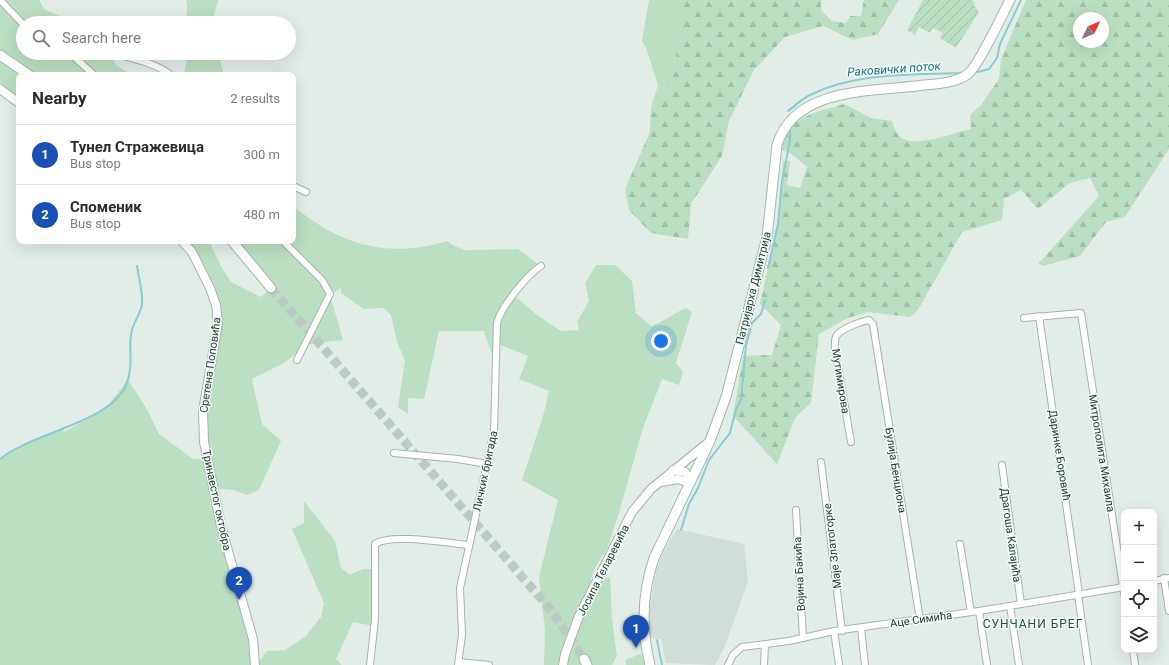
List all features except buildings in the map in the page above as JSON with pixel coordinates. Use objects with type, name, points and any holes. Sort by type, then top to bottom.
[{"type":"main road","name":"Патријарха Димитрија","points":[[650,665],[643,618],[647,581],[654,558],[710,441],[726,397],[767,237],[777,145],[782,131],[798,113],[808,105],[826,98],[848,94],[939,84],[956,80],[964,76],[971,71],[976,63],[1010,0]]},
{"type":"main road","points":[[0,55],[25,72]]},
{"type":"main road","points":[[234,244],[271,288]]},
{"type":"street","points":[[0,0],[16,17]]},
{"type":"street","points":[[78,60],[91,72]]},
{"type":"street","points":[[136,60],[167,72]]},
{"type":"street","points":[[0,89],[16,101]]},
{"type":"street","points":[[296,187],[306,192]]},
{"type":"street","name":"Сретена Поповића","points":[[185,244],[192,252],[210,288],[216,305],[218,323],[206,388],[203,411],[203,427]]},
{"type":"street","points":[[285,244],[322,280],[330,294],[297,360]]},
{"type":"street","name":"Личких бригада","points":[[459,664],[462,635],[459,592],[494,431],[498,319],[523,282],[541,266]]},
{"type":"street","name":"Митрополита Михаила","points":[[1039,316],[1081,313],[1123,581]]},
{"type":"street","points":[[1024,318],[1039,316]]},
{"type":"street","name":"Даринке Боровић","points":[[1039,316],[1088,665]]},
{"type":"street","name":"Мутимирова","points":[[851,442],[835,350],[835,339],[840,332],[863,321],[871,321]]},
{"type":"street","name":"Булија Бенциона","points":[[871,321],[873,324],[920,620]]},
{"type":"street","name":"Тринаестог октобра","points":[[203,427],[212,488],[220,526],[253,639],[255,665]]},
{"type":"street","name":"Јосипа Теларевића","points":[[563,665],[565,654],[580,616],[632,512],[644,496],[658,483],[710,441]]},
{"type":"street","points":[[394,453],[458,459],[487,464]]},
{"type":"street","name":"Маје Златогорке","points":[[821,462],[842,631]]},
{"type":"street","name":"Драгоша Калајића","points":[[1002,465],[1021,604]]},
{"type":"street","points":[[673,470],[685,472],[690,481]]},
{"type":"street","points":[[658,483],[674,479],[690,481]]},
{"type":"street","name":"Војина Бакића","points":[[796,510],[803,638]]},
{"type":"street","points":[[370,665],[375,619],[376,544],[380,541],[392,538],[468,545]]},
{"type":"street","points":[[960,544],[971,612]]},
{"type":"street","points":[[1166,578],[1169,611]]},
{"type":"street","name":"Аце Симића","points":[[728,665],[733,655],[742,647],[803,638],[834,631],[920,620],[1079,594],[1121,589]]},
{"type":"street","points":[[1010,606],[1019,665]]},
{"type":"street","points":[[979,611],[987,665]]},
{"type":"street","points":[[861,628],[864,665]]},
{"type":"street","points":[[834,631],[839,665]]},
{"type":"street","points":[[764,665],[765,644]]},
{"type":"street","points":[[1133,653],[1135,665]]},
{"type":"street","points":[[459,664],[489,665]]},
{"type":"shaded area","points":[[677,529],[744,544],[748,582],[724,648],[715,665],[666,663],[661,639],[649,637],[648,619],[656,569],[665,549]]},
{"type":"green space","points":[[0,0],[39,0],[44,9],[60,16],[16,16],[16,60],[114,60],[116,65],[126,72],[25,72],[0,55]]},
{"type":"green space","points":[[186,0],[218,0],[214,16],[186,16]]},
{"type":"green space","points":[[649,0],[685,0],[670,91],[651,107],[658,85],[646,48],[642,41]]},
{"type":"green space","points":[[685,0],[821,0],[821,10],[832,21],[846,23],[850,16],[861,16],[864,0],[899,0],[878,34],[853,40],[823,26],[785,37],[754,70],[729,121],[722,156],[691,204],[688,239],[651,233],[629,210],[625,189],[650,132],[651,107],[670,91]]},
{"type":"green space","points":[[923,0],[972,0],[975,3],[974,5],[979,12],[956,48],[940,38],[943,33],[933,28],[930,33],[919,27],[915,35],[907,30]]},
{"type":"green space","points":[[1026,0],[1169,0],[1169,149],[1125,217],[1106,222],[1080,256],[1043,266],[1039,263],[1099,196],[1090,178],[1070,183],[1038,209],[1021,190],[1004,199],[1002,220],[962,232],[918,310],[910,317],[868,312],[848,318],[819,334],[811,403],[795,418],[777,464],[733,416],[743,356],[772,355],[781,325],[760,304],[778,224],[783,161],[790,161],[787,185],[800,188],[807,167],[790,153],[782,150],[785,138],[790,129],[804,117],[844,104],[871,118],[892,121],[899,136],[906,140],[924,141],[934,139],[971,129],[970,115],[981,105],[999,79],[1001,59]]},
{"type":"green space","points":[[0,60],[17,72],[16,95],[0,83]]},
{"type":"green space","points":[[187,60],[220,60],[223,72],[185,72]]},
{"type":"green space","points":[[296,208],[329,230],[347,239],[366,245],[404,249],[447,241],[454,246],[465,250],[518,249],[541,266],[514,295],[537,315],[561,331],[579,330],[577,322],[589,301],[585,283],[596,265],[615,265],[632,281],[636,313],[651,326],[686,308],[692,312],[676,363],[683,372],[679,385],[662,379],[642,431],[608,547],[595,568],[590,582],[610,577],[612,618],[617,656],[612,665],[544,665],[545,630],[539,577],[558,500],[522,480],[543,416],[549,391],[519,379],[528,356],[498,344],[498,354],[491,352],[484,331],[439,331],[424,399],[408,398],[408,414],[398,407],[405,361],[397,342],[391,315],[383,308],[364,309],[341,293],[341,288],[330,295],[343,340],[308,344],[284,363],[252,379],[262,424],[281,441],[259,490],[247,495],[234,490],[212,488],[255,665],[0,665],[0,459],[29,442],[68,425],[62,433],[104,410],[128,380],[148,411],[159,434],[193,459],[207,458],[204,442],[216,305],[184,244],[210,244],[231,282],[261,297],[271,288],[234,244],[296,244]]},
{"type":"green space","points":[[304,501],[335,541],[341,568],[350,575],[363,569],[375,569],[374,626],[353,622],[336,659],[342,665],[256,665],[267,651],[285,650],[306,636],[321,617],[324,603],[292,529],[304,523]]},
{"type":"green space","points":[[640,654],[645,659],[646,665],[626,665],[625,660]]},
{"type":"waterway","name":"Раковички поток","points":[[978,72],[989,69],[997,58],[1000,44],[1021,0]]},
{"type":"waterway","name":"Раковички поток","points":[[788,111],[810,95],[846,82],[884,76],[961,73]]},
{"type":"waterway","name":"Раковички поток","points":[[768,268],[778,224],[782,181],[790,140],[790,127]]},
{"type":"waterway","points":[[0,459],[31,441],[88,418],[104,409],[117,398],[126,385],[129,377],[131,363],[131,337],[133,327],[142,305],[137,266]]},
{"type":"waterway","name":"Раковички поток","points":[[681,530],[689,504],[698,488],[709,460],[730,433],[736,409],[741,400],[746,346],[752,323],[761,314],[765,300]]},
{"type":"waterway","name":"Раковички поток","points":[[657,640],[662,665]]},
{"type":"tunnel","points":[[271,288],[551,610],[584,659]]},
{"type":"place","name":"Споменик","points":[[239,600]]},
{"type":"place","name":"Тунел Стражевица","points":[[636,648]]},
{"type":"district","name":"СУНЧАНИ БРЕГ","points":[[1033,624]]}]
